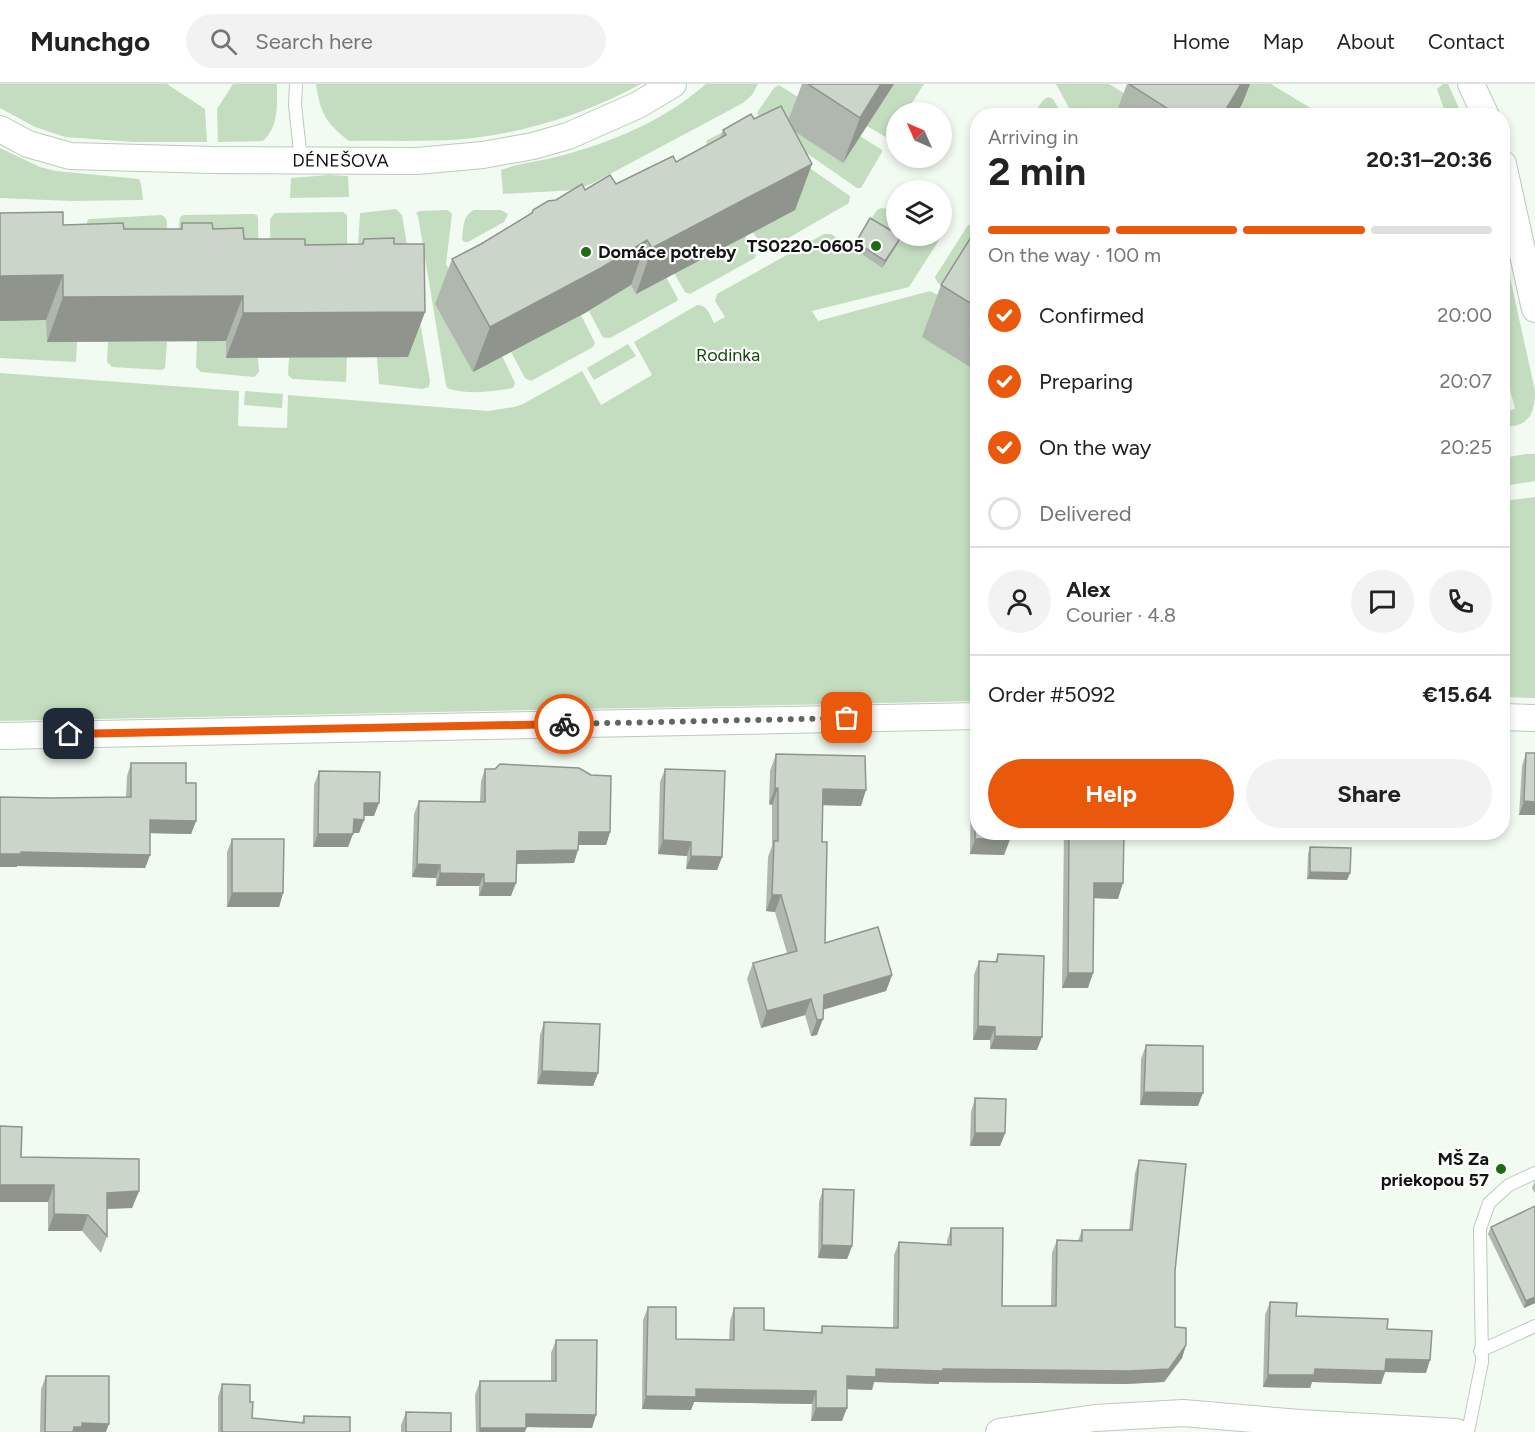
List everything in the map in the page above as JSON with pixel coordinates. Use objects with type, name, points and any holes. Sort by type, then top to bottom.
[{"type":"street","name":"DÉNEŠOVA","points":[[0,129],[28,144],[70,156],[417,161],[483,155],[533,146],[568,136],[638,105],[673,84]]},
{"type":"street","points":[[1471,84],[1482,108]]},
{"type":"street","points":[[1510,196],[1535,309]]},
{"type":"street","points":[[0,736],[970,716]]},
{"type":"street","points":[[1510,717],[1535,718]]},
{"type":"street","points":[[999,1432],[1095,1418],[1184,1413],[1300,1423],[1456,1432]]},
{"type":"lane","points":[[296,84],[295,105],[301,160]]},
{"type":"lane","points":[[1468,1432],[1482,1362],[1480,1351],[1480,1229],[1489,1203],[1509,1185],[1535,1173]]},
{"type":"lane","points":[[1480,1351],[1535,1326]]},
{"type":"green space","points":[[0,84],[167,84],[205,109],[207,142],[133,142],[65,137],[35,127],[0,108]]},
{"type":"green space","points":[[233,84],[277,84],[277,107],[274,122],[263,141],[218,142],[217,109]]},
{"type":"green space","points":[[316,84],[641,84],[603,103],[564,118],[502,134],[448,140],[349,141],[325,117]]},
{"type":"green space","points":[[706,84],[758,84],[752,95],[743,103],[577,190],[503,194],[501,170],[560,156],[619,137],[656,119]]},
{"type":"green space","points":[[893,84],[924,84],[912,102],[886,102],[886,137],[867,126]]},
{"type":"green space","points":[[1056,84],[1109,84],[1132,98],[1126,108],[1069,108]]},
{"type":"green space","points":[[1209,84],[1271,84],[1310,108],[1239,108],[1242,104]]},
{"type":"green space","points":[[1443,84],[1448,84],[1459,108],[1444,108],[1437,89]]},
{"type":"green space","points":[[779,85],[882,150],[861,188],[857,188],[769,127],[757,114],[774,88]]},
{"type":"green space","points":[[1048,97],[1053,99],[1058,108],[1038,108]]},
{"type":"green space","points":[[746,124],[850,196],[849,203],[766,251],[752,231],[706,146],[707,140],[737,125]]},
{"type":"green space","points":[[0,148],[40,167],[56,171],[139,179],[143,200],[71,201],[0,198]]},
{"type":"green space","points":[[348,176],[349,197],[290,198],[291,178]]},
{"type":"green space","points":[[396,209],[402,215],[430,381],[429,387],[422,389],[379,384],[377,357],[408,356],[356,280],[360,213]]},
{"type":"green space","name":"Rodinka","points":[[886,209],[886,246],[936,246],[909,287],[812,311],[818,321],[930,291],[946,299],[970,354],[970,701],[0,721],[0,373],[239,391],[238,426],[287,428],[288,395],[488,411],[514,407],[582,371],[601,405],[652,375],[634,342],[697,305],[706,308],[714,323],[725,317],[715,301],[717,294],[824,234],[831,234],[882,268],[868,224],[877,210]]},
{"type":"green space","points":[[448,210],[452,214],[446,264],[465,299],[502,356],[515,383],[513,388],[471,392],[447,388],[416,213]]},
{"type":"green space","points":[[474,210],[501,210],[508,214],[504,222],[464,242],[462,239],[464,222],[467,215]]},
{"type":"green space","points":[[343,212],[347,215],[347,284],[271,285],[270,219],[275,213]]},
{"type":"green space","points":[[161,215],[167,222],[165,268],[87,268],[87,222],[89,219]]},
{"type":"green space","points":[[184,215],[257,215],[258,219],[259,290],[175,268],[180,217]]},
{"type":"green space","points":[[970,225],[970,267],[951,292],[937,282],[935,277]]},
{"type":"green space","points":[[745,235],[756,255],[755,258],[690,294],[685,292],[674,273]]},
{"type":"green space","points":[[666,277],[677,301],[610,338],[602,336],[589,311],[631,285]]},
{"type":"green space","points":[[1510,277],[1535,391],[1534,406],[1529,418],[1525,422],[1510,426],[1510,410],[1515,409],[1510,389]]},
{"type":"green space","points":[[581,315],[595,343],[593,347],[531,381],[525,378],[511,352]]},
{"type":"green space","points":[[46,320],[77,342],[76,362],[0,358],[0,321]]},
{"type":"green space","points":[[197,341],[226,341],[226,358],[258,358],[259,372],[254,377],[201,372],[196,367]]},
{"type":"green space","points":[[108,342],[167,342],[165,368],[162,370],[112,367],[107,362]]},
{"type":"green space","points":[[628,344],[636,356],[594,380],[587,368]]},
{"type":"green space","points":[[347,357],[346,382],[292,379],[288,375],[289,358]]},
{"type":"green space","points":[[245,391],[283,394],[282,408],[244,405]]},
{"type":"green space","points":[[1535,454],[1535,481],[1510,485],[1510,457]]},
{"type":"green space","points":[[1535,497],[1535,698],[1510,697],[1510,500]]},
{"type":"building","points":[[808,84],[881,84],[860,118]]},
{"type":"building","points":[[1129,84],[1241,84],[1227,108],[1166,108]]},
{"type":"building","points":[[781,106],[812,164],[652,248],[647,240],[601,268],[490,327],[452,259],[481,244],[548,201],[556,200],[582,184],[585,190],[610,175],[616,184],[673,156],[676,162],[726,135],[723,130],[751,114],[754,119]]},
{"type":"building","points":[[63,212],[63,225],[123,223],[124,229],[182,229],[182,223],[212,223],[213,229],[243,228],[244,239],[305,239],[305,245],[363,244],[364,239],[394,238],[394,244],[424,244],[425,312],[243,313],[243,296],[63,297],[63,275],[0,276],[0,213]]},
{"type":"building","name":"TS0220-0605","points":[[870,218],[886,227],[886,246],[895,246],[885,261],[856,242]]},
{"type":"building","points":[[970,239],[970,303],[941,285]]},
{"type":"building","points":[[1526,753],[1535,753],[1535,802],[1524,801]]},
{"type":"building","points":[[776,754],[865,756],[866,790],[823,789],[822,842],[827,842],[825,943],[878,927],[892,975],[824,995],[823,1019],[817,1020],[811,999],[767,1011],[753,963],[797,951],[781,895],[772,895],[774,841],[778,841]]},
{"type":"building","points":[[131,763],[186,763],[186,783],[196,783],[196,821],[150,820],[150,855],[21,852],[21,854],[0,854],[0,797],[131,797]]},
{"type":"building","points":[[500,764],[579,768],[591,775],[611,776],[610,832],[579,832],[578,850],[517,851],[516,883],[484,883],[484,874],[440,873],[440,865],[417,864],[419,801],[485,802],[485,769],[495,769]]},
{"type":"building","points":[[665,769],[725,771],[722,857],[691,856],[691,842],[663,840]]},
{"type":"building","points":[[319,771],[380,772],[379,803],[364,803],[364,820],[354,819],[353,834],[318,834]]},
{"type":"building","points":[[232,839],[284,839],[283,893],[232,893]]},
{"type":"building","points":[[1069,840],[1124,840],[1123,883],[1094,883],[1093,973],[1068,973]]},
{"type":"building","points":[[1310,847],[1351,848],[1350,873],[1310,872]]},
{"type":"building","points":[[998,954],[1044,956],[1042,1037],[995,1036],[995,1027],[978,1026],[979,961],[997,962]]},
{"type":"building","points":[[544,1022],[600,1024],[598,1073],[542,1071]]},
{"type":"building","points":[[1146,1045],[1203,1046],[1203,1093],[1144,1092]]},
{"type":"building","points":[[975,1098],[1006,1099],[1005,1133],[975,1133]]},
{"type":"building","points":[[0,1126],[22,1127],[21,1157],[139,1159],[139,1191],[107,1193],[107,1236],[88,1215],[54,1214],[54,1185],[0,1185]]},
{"type":"building","points":[[1139,1160],[1186,1164],[1175,1271],[1175,1327],[1186,1328],[1186,1345],[1169,1369],[1129,1371],[943,1369],[943,1371],[876,1369],[876,1377],[847,1376],[847,1408],[816,1408],[816,1391],[696,1389],[696,1397],[646,1396],[648,1307],[676,1307],[676,1339],[734,1340],[734,1308],[764,1308],[764,1330],[822,1333],[822,1326],[898,1328],[899,1242],[951,1245],[951,1228],[1003,1228],[1002,1306],[1056,1306],[1057,1240],[1082,1241],[1082,1230],[1132,1230]]},
{"type":"building","points":[[823,1189],[854,1190],[852,1246],[822,1245]]},
{"type":"building","points":[[1535,1206],[1535,1297],[1526,1301],[1491,1227]]},
{"type":"building","points":[[1270,1302],[1297,1303],[1296,1316],[1388,1319],[1387,1329],[1432,1331],[1430,1360],[1386,1359],[1385,1371],[1315,1369],[1314,1375],[1268,1375]]},
{"type":"building","points":[[556,1340],[597,1340],[596,1415],[526,1414],[526,1428],[480,1428],[480,1381],[556,1381]]},
{"type":"building","points":[[46,1376],[109,1376],[109,1424],[82,1423],[82,1427],[74,1427],[73,1432],[45,1432]]},
{"type":"building","points":[[222,1384],[250,1385],[250,1402],[253,1402],[252,1418],[304,1423],[304,1416],[350,1417],[350,1432],[222,1432]]},
{"type":"building","points":[[406,1412],[451,1413],[451,1432],[406,1432]]},
{"type":"way so far","points":[[564,724],[847,718]]},
{"type":"place","name":"TS0220-0605","points":[[876,246]]},
{"type":"place","name":"Domáce potreby","points":[[586,252]]},
{"type":"place","name":"MŠ Za priekopou 57","points":[[1501,1169]]},
{"type":"route","points":[[69,734],[564,724]]}]
